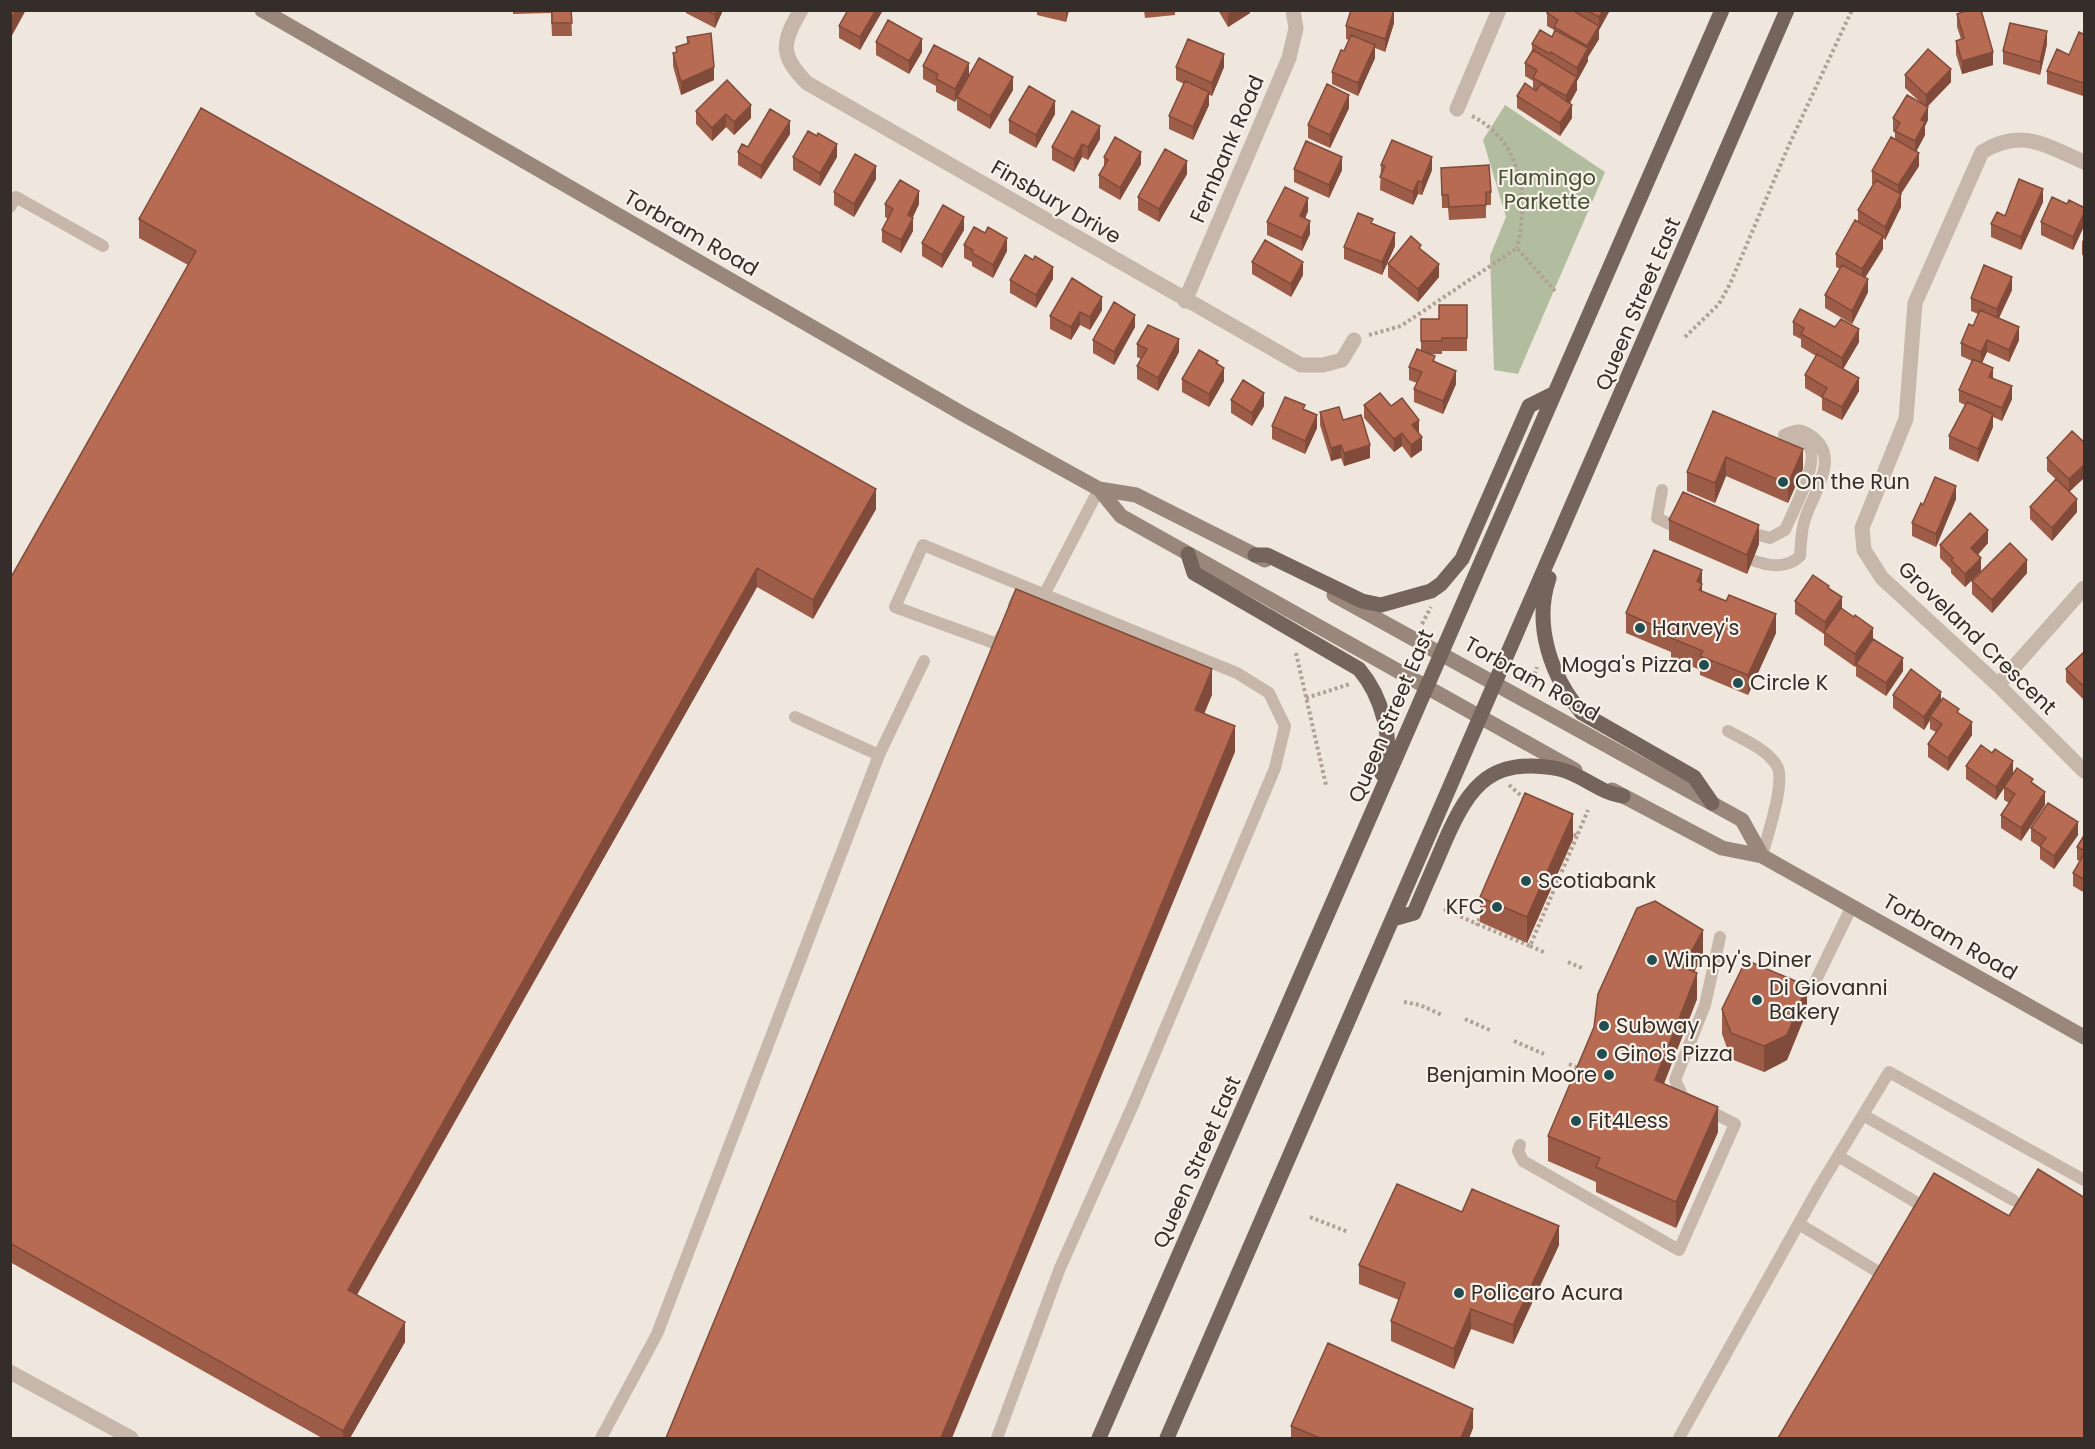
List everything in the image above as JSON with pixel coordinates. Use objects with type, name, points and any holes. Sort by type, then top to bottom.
[{"type":"main road","name":"Torbram Road","points":[[262,10],[963,414],[1099,489],[1136,495],[1255,555],[1441,653],[1712,803],[1742,820],[1762,856]]},
{"type":"main road","name":"Queen Street East","points":[[1099,1438],[1722,10]]},
{"type":"main road","name":"Queen Street East","points":[[1167,1438],[1786,10]]},
{"type":"main road","points":[[1255,555],[1267,555],[1362,601],[1381,605],[1431,591],[1441,584],[1462,559],[1529,406],[1553,394]]},
{"type":"main road","name":"Torbram Road","points":[[1099,489],[1121,516],[1481,718],[1722,848],[1762,856],[2085,1037]]},
{"type":"main road","points":[[1569,513],[1570,525],[1545,592],[1543,608],[1551,661],[1568,697],[1582,713],[1694,777],[1712,803]]},
{"type":"main road","points":[[1188,554],[1194,573],[1359,669],[1372,684],[1381,706],[1386,748],[1384,768],[1355,836],[1354,855]]},
{"type":"main road","points":[[1393,919],[1414,913],[1467,796],[1494,774],[1533,764],[1564,770],[1610,794],[1623,796]]},
{"type":"street","name":"Finsbury Drive","points":[[801,10],[794,22],[786,49],[790,66],[807,83],[1185,301],[1301,365],[1323,365],[1342,360],[1354,340]]},
{"type":"street","name":"Fernbank Road","points":[[1185,301],[1289,58],[1296,28],[1293,10]]},
{"type":"street","points":[[1457,109],[1499,10]]},
{"type":"street","name":"Groveland Crescent","points":[[2085,162],[2035,141],[2014,138],[1998,142],[1982,152],[1915,303],[1906,419],[1862,528],[1864,550],[1882,578],[1998,685],[2085,771]]},
{"type":"street","points":[[1998,685],[2085,588]]},
{"type":"street","points":[[10,1372],[131,1438]]},
{"type":"lane","points":[[10,207],[16,197],[103,246]]},
{"type":"lane","points":[[1731,552],[1770,566],[1789,565],[1800,556],[1804,520],[1822,478],[1826,457],[1820,441],[1803,430],[1784,435],[1808,446],[1813,455],[1811,467],[1785,530],[1770,538],[1759,535]]},
{"type":"lane","points":[[1044,595],[1099,489]]},
{"type":"lane","points":[[1662,490],[1657,518],[1689,533]]},
{"type":"lane","points":[[997,1438],[1060,1268],[1133,1105],[1275,768],[1285,726],[1269,693],[1237,673],[1023,586],[923,546],[895,607],[997,644],[1023,586]]},
{"type":"lane","points":[[601,1438],[657,1334],[879,755],[924,661]]},
{"type":"lane","points":[[795,717],[879,755]]},
{"type":"lane","points":[[1728,731],[1764,751],[1778,766],[1780,786],[1762,856]]},
{"type":"lane","points":[[1814,984],[1852,906]]},
{"type":"lane","points":[[1520,1145],[1518,1151],[1522,1161],[1679,1250],[1735,1124],[1683,1097],[1675,1080],[1705,1005],[1720,937]]},
{"type":"lane","points":[[1679,1438],[1798,1224],[1889,1072],[2085,1180]]},
{"type":"lane","points":[[1863,1115],[2013,1200]]},
{"type":"lane","points":[[1838,1156],[1919,1203]]},
{"type":"lane","points":[[1798,1224],[1875,1270]]},
{"type":"path","points":[[1685,338],[1719,304],[1730,284],[1852,10]]},
{"type":"path","points":[[1354,340],[1401,326],[1516,248],[1522,226],[1523,196],[1517,165],[1508,148],[1485,123],[1457,109]]},
{"type":"path","points":[[1516,248],[1555,291]]},
{"type":"path","points":[[1421,624],[1426,620],[1431,606]]},
{"type":"path","points":[[1296,653],[1326,785]]},
{"type":"path","points":[[1531,687],[1531,675],[1539,659]]},
{"type":"path","points":[[1306,698],[1350,684]]},
{"type":"path","points":[[1506,782],[1528,802],[1527,808]]},
{"type":"path","points":[[1530,946],[1588,810]]},
{"type":"path","points":[[1567,832],[1577,836]]},
{"type":"path","points":[[1477,924],[1486,904]]},
{"type":"path","points":[[1444,909],[1546,953]]},
{"type":"path","points":[[1568,962],[1582,968]]},
{"type":"path","points":[[1404,1002],[1420,1005],[1442,1015]]},
{"type":"path","points":[[1465,1019],[1492,1031]]},
{"type":"path","points":[[1514,1041],[1544,1054]]},
{"type":"path","points":[[1569,1064],[1578,1068]]},
{"type":"path","points":[[1310,1217],[1348,1232]]},
{"type":"green space","name":"Flamingo Parkette","points":[[1505,105],[1605,172],[1518,374],[1494,370],[1490,256],[1506,217],[1483,140]]},
{"type":"building","points":[[10,10],[16,10],[10,20]]},
{"type":"building","points":[[552,10],[571,10],[572,23],[552,23]]},
{"type":"building","points":[[707,10],[717,10],[715,15]]},
{"type":"building","points":[[848,10],[876,10],[860,37],[839,26]]},
{"type":"building","points":[[1351,10],[1394,10],[1385,39],[1346,26]]},
{"type":"building","points":[[1549,10],[1572,10],[1599,26],[1587,46],[1554,27],[1558,20],[1547,13]]},
{"type":"building","points":[[1586,10],[1603,10],[1599,17]]},
{"type":"building","points":[[1968,10],[1981,10],[1993,52],[1962,61],[1956,41],[1964,38],[1957,14]]},
{"type":"building","points":[[888,20],[922,39],[909,61],[876,42]]},
{"type":"building","points":[[2010,23],[2047,31],[2040,62],[2003,51]]},
{"type":"building","points":[[1540,30],[1552,37],[1555,30],[1588,48],[1577,68],[1551,52],[1550,54],[1532,44]]},
{"type":"building","points":[[2079,32],[2085,35],[2085,81],[2083,83],[2047,71],[2057,49],[2069,55]]},
{"type":"building","points":[[711,33],[714,67],[681,82],[673,53],[677,52],[676,47],[689,43],[687,37]]},
{"type":"building","points":[[1351,35],[1375,45],[1358,83],[1332,72],[1341,50],[1344,51]]},
{"type":"building","points":[[1188,39],[1224,54],[1212,83],[1176,67]]},
{"type":"building","points":[[934,45],[969,63],[955,89],[936,79],[938,74],[923,66]]},
{"type":"building","points":[[1928,49],[1951,69],[1926,95],[1905,75]]},
{"type":"building","points":[[1533,50],[1577,77],[1566,96],[1533,78],[1537,70],[1525,63]]},
{"type":"building","points":[[979,58],[1013,77],[990,116],[957,97]]},
{"type":"building","points":[[727,80],[751,105],[734,122],[726,114],[712,128],[696,111]]},
{"type":"building","points":[[1185,81],[1209,92],[1193,127],[1169,116]]},
{"type":"building","points":[[1525,83],[1536,91],[1541,84],[1572,105],[1560,123],[1517,96]]},
{"type":"building","points":[[1327,84],[1349,95],[1330,135],[1308,125]]},
{"type":"building","points":[[1029,86],[1055,101],[1036,135],[1009,120]]},
{"type":"building","points":[[1907,95],[1928,107],[1921,120],[1925,122],[1915,141],[1895,131],[1900,123],[1893,118]]},
{"type":"building","points":[[201,108],[876,489],[813,600],[757,568],[348,1290],[405,1322],[343,1431],[10,1243],[10,579],[196,251],[139,219]]},
{"type":"building","points":[[770,109],[790,121],[761,166],[738,152],[742,144],[748,147]]},
{"type":"building","points":[[1072,111],[1100,126],[1088,147],[1082,144],[1074,159],[1052,147]]},
{"type":"building","points":[[808,131],[817,136],[818,133],[837,144],[820,173],[793,157]]},
{"type":"building","points":[[1115,137],[1141,152],[1120,188],[1099,175],[1108,160],[1104,157]]},
{"type":"building","points":[[1891,137],[1919,153],[1898,185],[1872,171]]},
{"type":"building","points":[[1392,140],[1432,157],[1422,182],[1418,181],[1413,192],[1380,177],[1385,166],[1381,165]]},
{"type":"building","points":[[1306,141],[1342,157],[1329,185],[1294,169]]},
{"type":"building","points":[[1165,149],[1187,161],[1159,209],[1138,197]]},
{"type":"building","points":[[855,154],[876,166],[854,204],[834,192]]},
{"type":"building","points":[[1489,165],[1491,192],[1486,192],[1486,205],[1449,207],[1448,195],[1442,195],[1441,168]]},
{"type":"building","points":[[2019,179],[2043,189],[2021,237],[1991,224],[1997,212],[2005,216]]},
{"type":"building","points":[[900,180],[919,191],[908,215],[913,218],[901,240],[882,230],[893,209],[885,204]]},
{"type":"building","points":[[1876,180],[1901,194],[1885,227],[1858,210]]},
{"type":"building","points":[[1285,187],[1308,198],[1300,216],[1310,221],[1302,238],[1267,222]]},
{"type":"building","points":[[2052,197],[2067,204],[2069,200],[2085,208],[2073,237],[2041,222]]},
{"type":"building","points":[[943,205],[964,217],[942,255],[922,243]]},
{"type":"building","points":[[1358,213],[1373,219],[1371,223],[1395,233],[1382,262],[1344,247]]},
{"type":"building","points":[[1855,220],[1883,236],[1862,269],[1836,254]]},
{"type":"building","points":[[974,227],[985,233],[988,227],[1007,238],[993,265],[972,253],[973,250],[964,245]]},
{"type":"building","points":[[1411,236],[1421,245],[1419,248],[1439,264],[1418,289],[1388,264]]},
{"type":"building","points":[[1265,240],[1303,262],[1291,284],[1252,262]]},
{"type":"building","points":[[1025,255],[1033,260],[1035,256],[1053,267],[1036,295],[1010,280]]},
{"type":"building","points":[[1842,265],[1868,279],[1852,311],[1825,295]]},
{"type":"building","points":[[1984,265],[2012,277],[1997,309],[1971,298]]},
{"type":"building","points":[[1072,278],[1102,297],[1090,317],[1080,312],[1071,327],[1050,316]]},
{"type":"building","points":[[1114,302],[1135,315],[1114,352],[1093,340]]},
{"type":"building","points":[[1439,305],[1467,305],[1467,338],[1421,341],[1421,319],[1439,319]]},
{"type":"building","points":[[1800,309],[1835,327],[1841,319],[1859,329],[1842,358],[1801,334],[1804,328],[1793,322]]},
{"type":"building","points":[[1980,310],[2019,327],[2009,350],[1987,340],[1981,352],[1961,343],[1969,324],[1973,326]]},
{"type":"building","points":[[1148,325],[1179,339],[1158,378],[1137,366],[1147,349],[1137,344]]},
{"type":"building","points":[[1417,349],[1435,356],[1433,361],[1456,371],[1443,401],[1414,389],[1422,372],[1409,367]]},
{"type":"building","points":[[1199,350],[1218,361],[1216,363],[1224,368],[1209,394],[1182,379]]},
{"type":"building","points":[[1817,354],[1859,378],[1842,407],[1822,397],[1827,388],[1805,375]]},
{"type":"building","points":[[1973,359],[1993,368],[1989,377],[2012,386],[2002,408],[1959,390]]},
{"type":"building","points":[[1243,380],[1264,393],[1252,413],[1231,400]]},
{"type":"building","points":[[1380,393],[1391,406],[1402,398],[1419,420],[1412,425],[1422,437],[1411,445],[1402,433],[1394,439],[1364,405]]},
{"type":"building","points":[[1285,397],[1305,405],[1303,409],[1317,415],[1305,441],[1272,426]]},
{"type":"building","points":[[1967,402],[1993,414],[1978,449],[1949,436]]},
{"type":"building","points":[[1339,407],[1343,420],[1361,415],[1370,445],[1344,453],[1341,445],[1331,448],[1320,412]]},
{"type":"building","points":[[1713,411],[1803,449],[1788,484],[1726,457],[1715,483],[1687,472]]},
{"type":"building","points":[[2072,431],[2085,443],[2085,464],[2069,479],[2047,458]]},
{"type":"building","points":[[1935,477],[1956,486],[1936,534],[1912,523]]},
{"type":"building","points":[[2056,479],[2077,499],[2052,528],[2030,507]]},
{"type":"building","points":[[1683,492],[1759,525],[1747,555],[1669,520]]},
{"type":"building","points":[[1970,513],[1988,530],[1971,548],[1981,558],[1965,574],[1940,545]]},
{"type":"building","points":[[2010,543],[2027,560],[1992,600],[1972,581]]},
{"type":"building","points":[[1654,550],[1702,570],[1697,581],[1702,584],[1699,590],[1726,601],[1729,595],[1776,614],[1748,675],[1700,656],[1703,651],[1671,638],[1672,634],[1626,613]]},
{"type":"building","points":[[1813,575],[1842,597],[1825,622],[1795,601]]},
{"type":"building","points":[[1016,589],[1212,669],[1195,710],[1235,726],[941,1438],[666,1438]]},
{"type":"building","points":[[1841,608],[1873,628],[1855,654],[1824,632]]},
{"type":"building","points":[[1873,639],[1903,658],[1886,683],[1856,664]]},
{"type":"building","points":[[2085,651],[2085,686],[2084,687],[2066,669]]},
{"type":"building","points":[[1911,669],[1941,692],[1924,717],[1893,695]]},
{"type":"building","points":[[1943,698],[1959,709],[1957,712],[1972,722],[1948,758],[1928,744],[1942,724],[1930,716]]},
{"type":"building","points":[[1981,745],[1992,753],[1995,749],[2013,761],[1996,787],[1966,766]]},
{"type":"building","points":[[2017,768],[2033,779],[2031,782],[2045,792],[2021,828],[2001,815],[2015,794],[2004,787]]},
{"type":"building","name":"Scotiabank","points":[[1525,793],[1573,814],[1527,917],[1480,897]]},
{"type":"building","points":[[2048,803],[2078,822],[2054,856],[2040,846],[2046,838],[2031,828]]},
{"type":"building","points":[[2085,834],[2085,851],[2077,847]]},
{"type":"building","points":[[2085,852],[2085,880],[2073,873]]},
{"type":"building","points":[[1655,901],[1703,930],[1683,967],[1697,973],[1655,1080],[1718,1107],[1676,1202],[1596,1167],[1600,1158],[1548,1136],[1594,1027],[1598,994],[1637,908]]},
{"type":"building","points":[[1746,960],[1807,986],[1787,1035],[1764,1046],[1731,1033],[1722,1009]]},
{"type":"building","points":[[2038,1169],[2085,1198],[2085,1438],[1778,1438],[1934,1173],[2009,1216]]},
{"type":"building","name":"Policaro Acura","points":[[1397,1184],[1462,1212],[1472,1189],[1559,1226],[1513,1325],[1471,1309],[1454,1349],[1391,1321],[1405,1283],[1359,1265]]},
{"type":"building","points":[[1328,1343],[1473,1409],[1461,1438],[1320,1438],[1291,1426]]},
{"type":"place","name":"On the Run","points":[[1783,482]]},
{"type":"place","name":"Harvey's","points":[[1640,628]]},
{"type":"place","name":"Moga's Pizza","points":[[1704,665]]},
{"type":"place","name":"Circle K","points":[[1738,683]]},
{"type":"place","name":"Scotiabank","points":[[1526,881]]},
{"type":"place","name":"KFC","points":[[1497,907]]},
{"type":"place","name":"Wimpy's Diner","points":[[1652,960]]},
{"type":"place","name":"Di Giovanni Bakery","points":[[1757,1000]]},
{"type":"place","name":"Subway","points":[[1604,1026]]},
{"type":"place","name":"Gino's Pizza","points":[[1602,1054]]},
{"type":"place","name":"Benjamin Moore","points":[[1609,1075]]},
{"type":"place","name":"Fit4Less","points":[[1576,1121]]},
{"type":"place","name":"Policaro Acura","points":[[1459,1293]]}]
